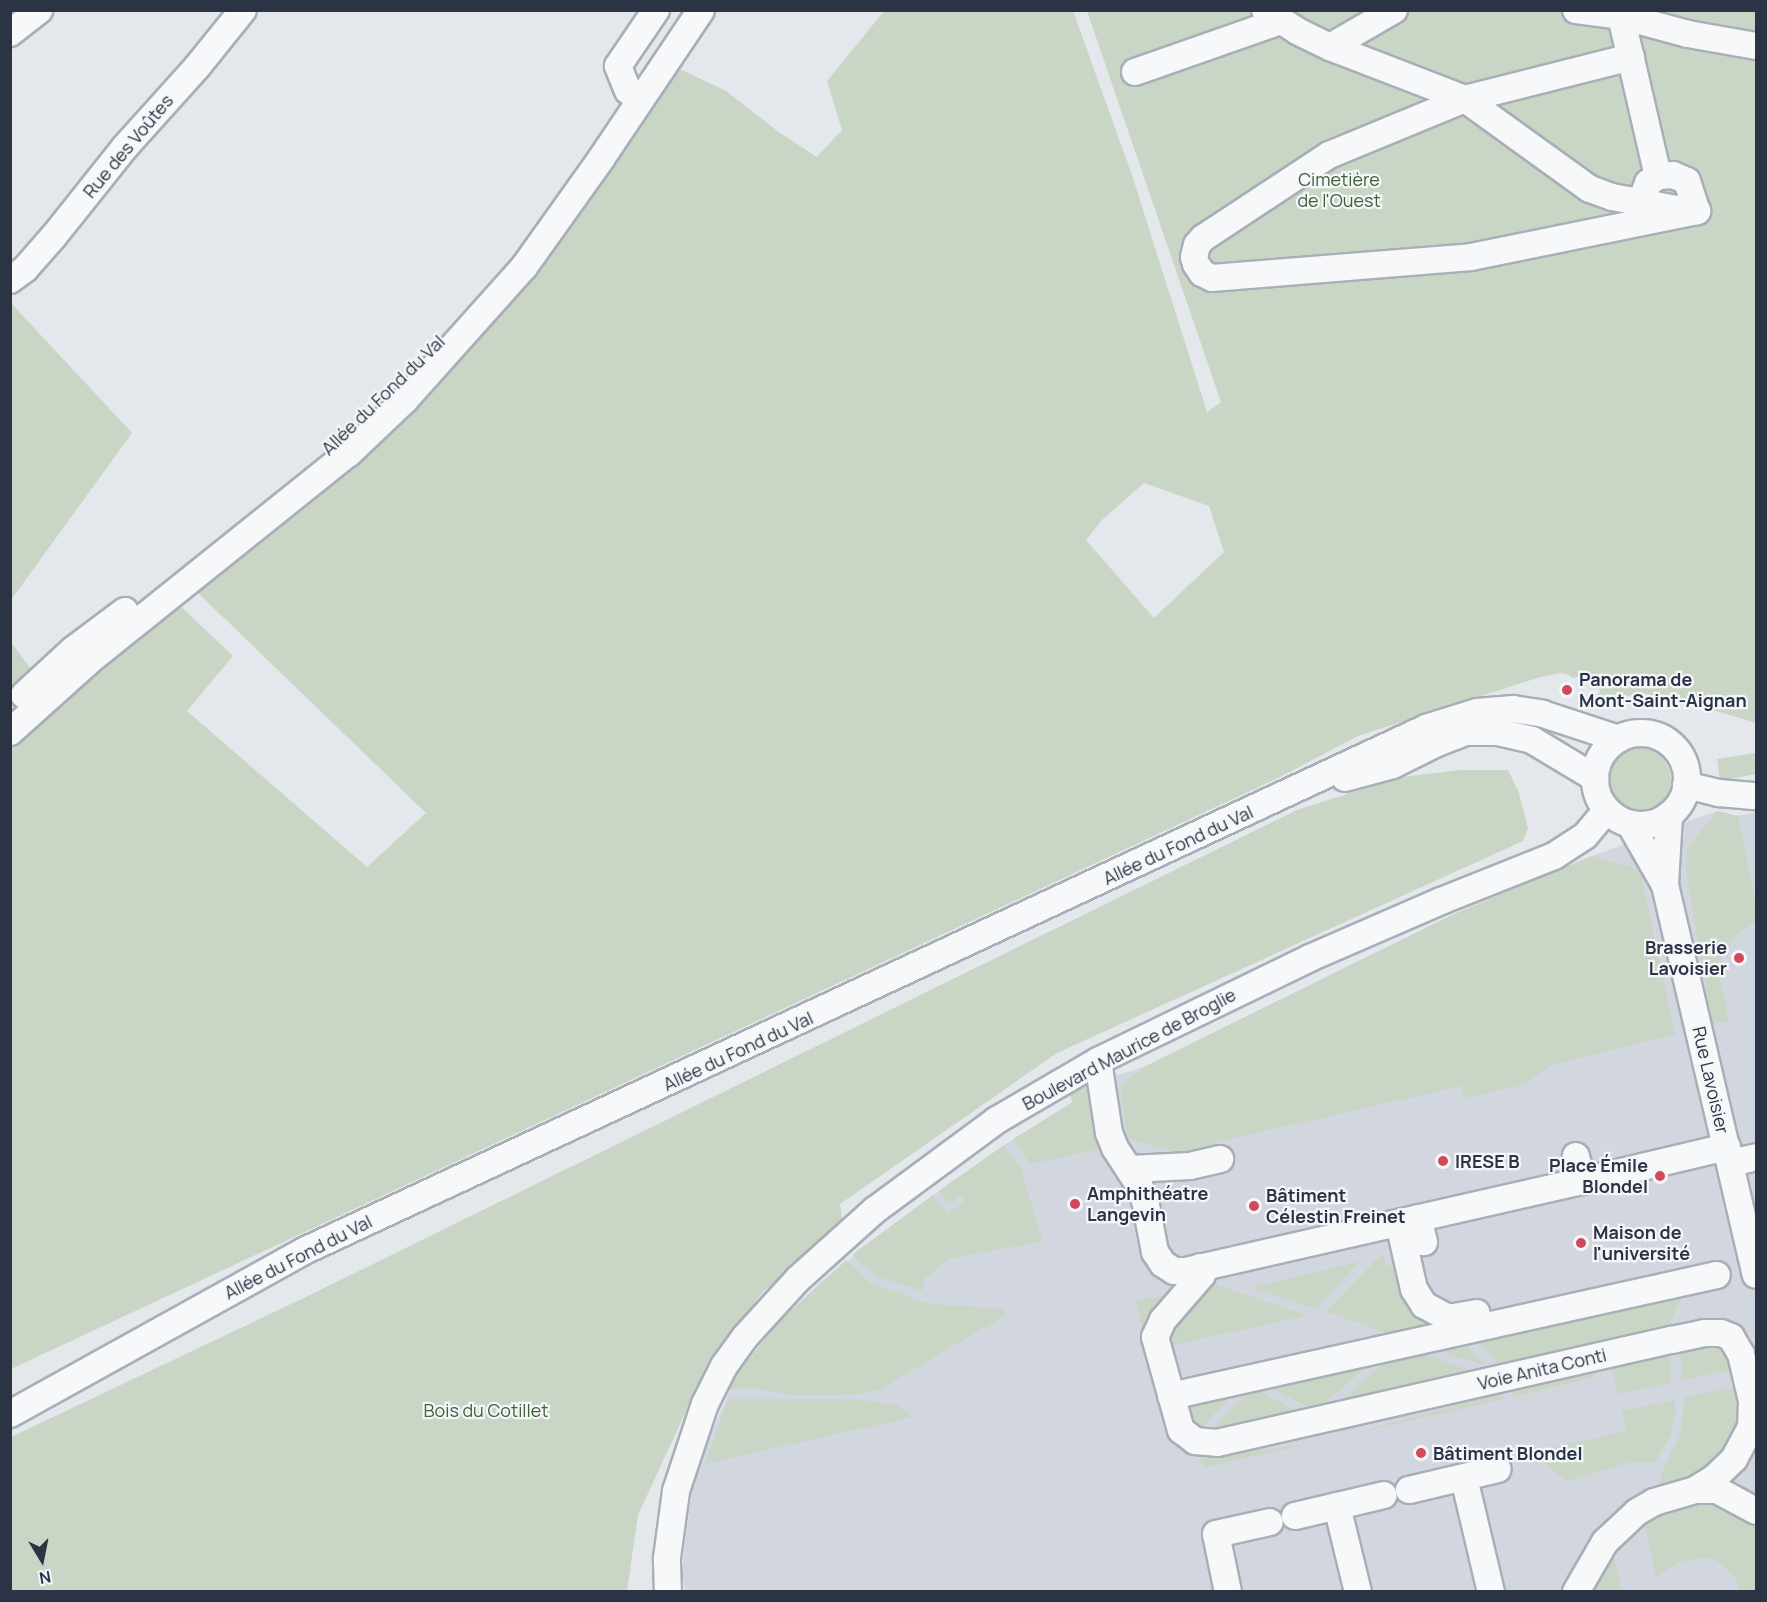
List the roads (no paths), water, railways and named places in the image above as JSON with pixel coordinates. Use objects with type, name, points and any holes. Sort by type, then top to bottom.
[{"type":"street","points":[[10,33],[39,10]]},
{"type":"street","name":"Rue des Voûtes","points":[[10,280],[25,269],[54,236],[125,147],[197,67],[243,10]]},
{"type":"street","points":[[10,732],[88,661],[349,453],[405,400],[524,267],[595,168],[701,10]]},
{"type":"street","points":[[1330,47],[1394,10]]},
{"type":"street","points":[[1576,10],[1621,13],[1688,34],[1756,46]]},
{"type":"street","name":"Allée du Fond du Val","points":[[10,708],[73,650],[282,490],[408,375],[464,314],[527,236],[628,91],[669,13]]},
{"type":"street","points":[[1621,13],[1658,176]]},
{"type":"street","points":[[1135,72],[1273,16],[1330,47],[1465,99],[1590,189],[1612,197],[1697,211]]},
{"type":"street","points":[[1631,57],[1465,99],[1329,155],[1203,238],[1197,245],[1194,256],[1196,264],[1202,273],[1212,278],[1471,257],[1697,211]]},
{"type":"street","points":[[1641,202],[1648,183],[1658,176],[1672,175],[1687,181],[1697,211]]},
{"type":"street","name":"Allée du Fond du Val","points":[[10,1414],[304,1251],[1426,728],[1477,712],[1513,709],[1544,714],[1619,739]]},
{"type":"street","points":[[1477,712],[1542,730],[1568,744],[1596,773]]},
{"type":"street","points":[[1321,778],[1363,775],[1393,765],[1437,743],[1467,732],[1498,732],[1532,740],[1596,773]]},
{"type":"street","points":[[1647,734],[1665,741],[1683,762],[1686,785],[1682,799],[1669,815],[1653,823],[1630,824],[1607,810],[1598,796],[1596,773],[1605,752],[1619,739],[1628,735],[1647,734]]},
{"type":"street","points":[[1686,785],[1719,793],[1756,796]]},
{"type":"street","name":"Boulevard Maurice de Broglie","points":[[668,1592],[669,1536],[682,1465],[714,1386],[745,1337],[798,1279],[875,1210],[980,1132],[1098,1061],[1310,958],[1554,856],[1584,836],[1607,810]]},
{"type":"street","name":"Rue Lavoisier","points":[[1665,885],[1669,815]]},
{"type":"street","name":"Rue Lavoisier","points":[[1630,824],[1665,885],[1756,1275]]},
{"type":"street","points":[[1098,1061],[1109,1133],[1115,1148],[1130,1169],[1145,1200],[1155,1252],[1162,1264],[1174,1271],[1413,1228],[1532,1193],[1662,1163],[1729,1155],[1756,1157]]},
{"type":"street","points":[[1576,1156],[1583,1181]]},
{"type":"street","points":[[1130,1169],[1190,1166],[1220,1159]]},
{"type":"street","points":[[1413,1228],[1414,1289],[1424,1305],[1448,1318],[1600,1286],[1598,1276]]},
{"type":"street","points":[[1200,1267],[1202,1275],[1163,1320],[1155,1337],[1171,1396],[1717,1275]]},
{"type":"street","points":[[10,1398],[163,1315],[196,1310]]},
{"type":"street","name":"Voie Anita Conti","points":[[1171,1396],[1181,1430],[1201,1443],[1218,1443],[1704,1333],[1721,1333],[1731,1337],[1741,1354],[1752,1401],[1751,1427],[1734,1459],[1713,1479],[1695,1490]]},
{"type":"street","points":[[1409,1490],[1498,1469]]},
{"type":"street","points":[[1464,1478],[1491,1592]]},
{"type":"street","name":"Voie Anita Conti","points":[[1576,1592],[1605,1542],[1636,1512],[1668,1496],[1695,1490],[1717,1490],[1756,1511]]},
{"type":"street","points":[[1295,1516],[1384,1495]]},
{"type":"street","points":[[1337,1506],[1358,1592]]},
{"type":"street","points":[[1228,1592],[1216,1534],[1270,1521]]},
{"type":"place","name":"Panorama de Mont-Saint-Aignan","points":[[1567,690]]},
{"type":"place","name":"Brasserie Lavoisier","points":[[1739,958]]},
{"type":"place","name":"IRESE B","points":[[1443,1161]]},
{"type":"place","name":"Place Émile Blondel","points":[[1660,1176]]},
{"type":"place","name":"Amphithéatre Langevin","points":[[1075,1204]]},
{"type":"place","name":"Bâtiment Célestin Freinet","points":[[1254,1206]]},
{"type":"place","name":"Maison de l'université","points":[[1581,1243]]},
{"type":"place","name":"Bâtiment Blondel","points":[[1421,1453]]},
{"type":"park label","name":"Cimetière de l'Ouest","points":[[1339,190]]},
{"type":"park label","name":"Bois du Cotillet","points":[[486,1410]]}]
